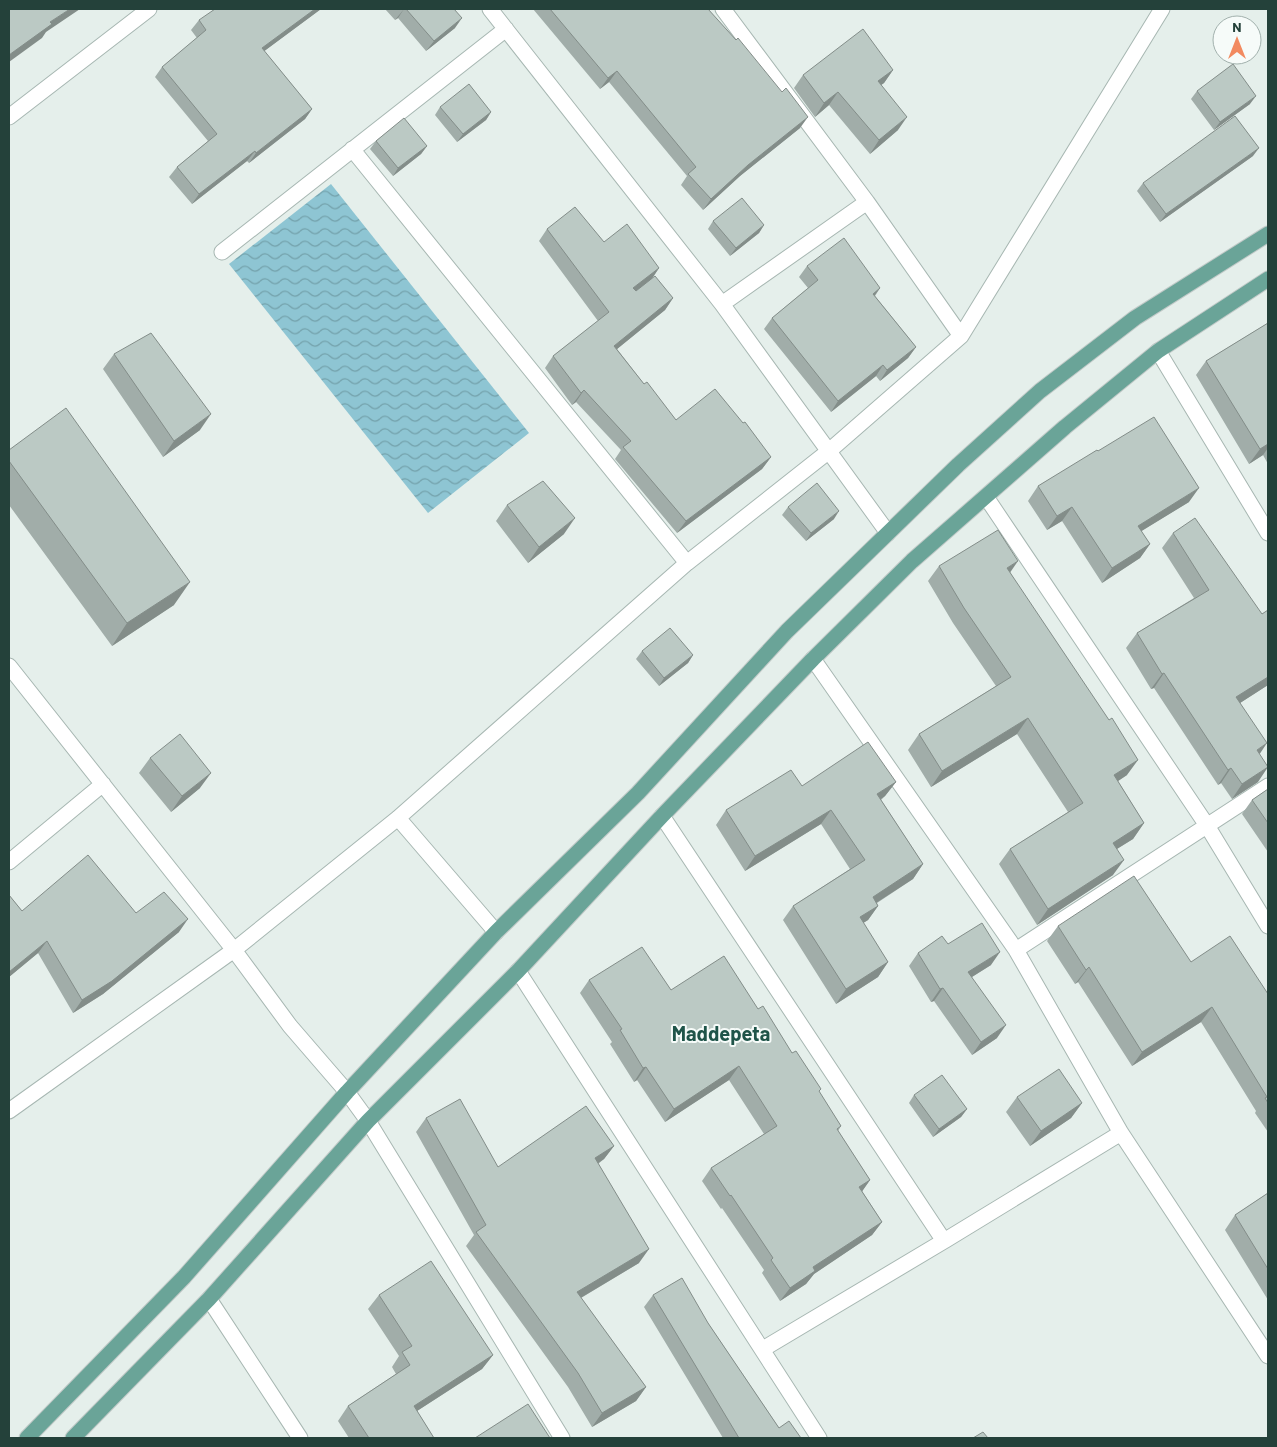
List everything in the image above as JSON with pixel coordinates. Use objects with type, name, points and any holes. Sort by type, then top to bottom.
[{"type":"main road","points":[[27,1438],[184,1277],[347,1092],[496,932],[638,793],[788,631],[888,533],[1040,391],[1135,318],[1268,234]]},
{"type":"main road","points":[[73,1438],[209,1299],[368,1121],[518,971],[662,816],[813,658],[912,561],[1065,427],[1158,352],[1268,279]]},
{"type":"street","points":[[9,116],[149,9]]},
{"type":"street","points":[[490,9],[722,304],[888,533]]},
{"type":"street","points":[[724,9],[867,202],[961,336]]},
{"type":"street","points":[[9,1110],[234,950],[398,818],[687,563],[829,451],[961,336],[1162,9]]},
{"type":"street","points":[[222,252],[506,29]]},
{"type":"street","points":[[352,149],[687,563]]},
{"type":"street","points":[[722,304],[867,202]]},
{"type":"street","points":[[1158,352],[1268,533]]},
{"type":"street","points":[[986,497],[1206,824],[1268,926]]},
{"type":"street","points":[[813,658],[1016,950],[1121,1133],[1268,1356]]},
{"type":"street","points":[[9,666],[234,950],[290,1026],[347,1092],[368,1121],[562,1438]]},
{"type":"street","points":[[9,862],[103,784]]},
{"type":"street","points":[[1016,950],[1206,824],[1268,786]]},
{"type":"street","points":[[662,816],[944,1241]]},
{"type":"street","points":[[398,818],[496,932]]},
{"type":"street","points":[[518,971],[819,1438]]},
{"type":"street","points":[[763,1349],[1121,1133]]},
{"type":"street","points":[[209,1299],[300,1438]]},
{"type":"water","points":[[331,184],[529,433],[428,513],[229,264]]},
{"type":"building","points":[[9,9],[70,9],[50,22],[52,24],[9,55]]},
{"type":"building","points":[[215,9],[315,9],[262,48],[312,109],[199,194],[177,167],[217,134],[162,67],[206,30],[199,20]]},
{"type":"building","points":[[406,9],[454,9],[462,18],[434,41]]},
{"type":"building","points":[[550,9],[708,9],[736,40],[738,38],[782,92],[786,88],[808,117],[748,165],[711,199],[688,174],[696,167],[617,71],[608,78]]},
{"type":"building","points":[[863,29],[893,70],[878,81],[907,117],[879,140],[838,92],[824,103],[803,75]]},
{"type":"building","points":[[1234,65],[1256,96],[1220,122],[1197,91]]},
{"type":"building","points":[[469,84],[491,112],[463,134],[440,107]]},
{"type":"building","points":[[1235,116],[1259,148],[1166,214],[1143,183]]},
{"type":"building","points":[[404,118],[427,146],[398,168],[376,141]]},
{"type":"building","points":[[742,198],[764,225],[736,248],[713,221]]},
{"type":"building","points":[[575,207],[604,242],[627,224],[659,268],[633,288],[636,291],[655,276],[673,298],[614,346],[644,384],[647,382],[676,420],[715,389],[743,423],[745,422],[771,457],[686,521],[623,447],[631,441],[584,390],[581,393],[553,356],[609,312],[547,229]]},
{"type":"building","points":[[844,238],[880,288],[873,294],[916,347],[887,370],[883,365],[838,401],[772,318],[818,280],[807,266]]},
{"type":"building","points":[[1268,323],[1268,444],[1260,449],[1206,361]]},
{"type":"building","points":[[151,333],[211,414],[174,441],[114,354]]},
{"type":"building","points":[[66,408],[190,582],[127,623],[9,461],[9,450]]},
{"type":"building","points":[[1154,417],[1199,488],[1138,526],[1150,544],[1112,568],[1072,507],[1057,516],[1038,486]]},
{"type":"building","points":[[543,481],[575,518],[539,547],[507,505]]},
{"type":"building","points":[[817,483],[839,511],[811,533],[788,507]]},
{"type":"building","points":[[1195,518],[1262,614],[1268,610],[1268,677],[1236,697],[1267,743],[1257,750],[1268,767],[1242,784],[1231,768],[1228,770],[1164,673],[1162,674],[1137,633],[1209,590],[1173,533]]},
{"type":"building","points":[[998,530],[1018,561],[1007,568],[1109,720],[1112,718],[1138,760],[1114,775],[1144,823],[1113,843],[1124,860],[1048,909],[1010,849],[1083,803],[1028,718],[942,771],[919,734],[1011,677],[964,608],[939,566]]},
{"type":"building","points":[[670,628],[693,655],[664,678],[642,651]]},
{"type":"building","points":[[180,734],[211,773],[182,796],[150,758]]},
{"type":"building","points":[[868,742],[896,782],[877,794],[923,864],[873,897],[878,906],[860,917],[888,962],[846,989],[793,906],[865,860],[831,810],[755,856],[726,810],[791,770],[802,786]]},
{"type":"building","points":[[1268,789],[1268,823],[1252,800]]},
{"type":"building","points":[[88,855],[136,913],[164,892],[188,919],[112,981],[82,1000],[47,941],[9,972],[9,895],[22,911]]},
{"type":"building","points":[[1134,876],[1191,962],[1230,936],[1268,994],[1268,1103],[1265,1098],[1267,1097],[1212,1007],[1142,1052],[1089,967],[1086,970],[1058,926]]},
{"type":"building","points":[[982,923],[1000,952],[968,972],[1006,1025],[981,1042],[943,988],[940,989],[918,953],[942,936],[948,944]]},
{"type":"building","points":[[642,947],[671,990],[724,956],[758,1009],[763,1006],[792,1053],[796,1051],[821,1089],[819,1091],[841,1126],[837,1129],[870,1180],[859,1187],[882,1222],[813,1267],[815,1271],[790,1288],[771,1260],[773,1258],[711,1168],[777,1126],[739,1066],[674,1109],[646,1067],[643,1068],[620,1030],[622,1029],[589,980]]},
{"type":"building","points":[[1059,1069],[1082,1103],[1041,1131],[1017,1097]]},
{"type":"building","points":[[942,1075],[967,1109],[939,1129],[914,1095]]},
{"type":"building","points":[[460,1099],[498,1167],[586,1106],[614,1146],[595,1158],[649,1249],[577,1292],[646,1387],[602,1413],[578,1373],[476,1232],[486,1225],[426,1118]]},
{"type":"building","points":[[1268,1193],[1268,1269],[1235,1215]]},
{"type":"building","points":[[431,1261],[493,1355],[414,1406],[434,1438],[369,1438],[348,1406],[410,1365],[402,1352],[412,1346],[379,1295]]},
{"type":"building","points":[[682,1278],[708,1323],[779,1428],[789,1421],[801,1438],[739,1438],[653,1295]]},
{"type":"building","points":[[528,1404],[550,1438],[475,1438]]},
{"type":"building","points":[[983,1432],[988,1438],[973,1438]]},
{"type":"district","name":"Maddepeta","points":[[721,1034]]}]
